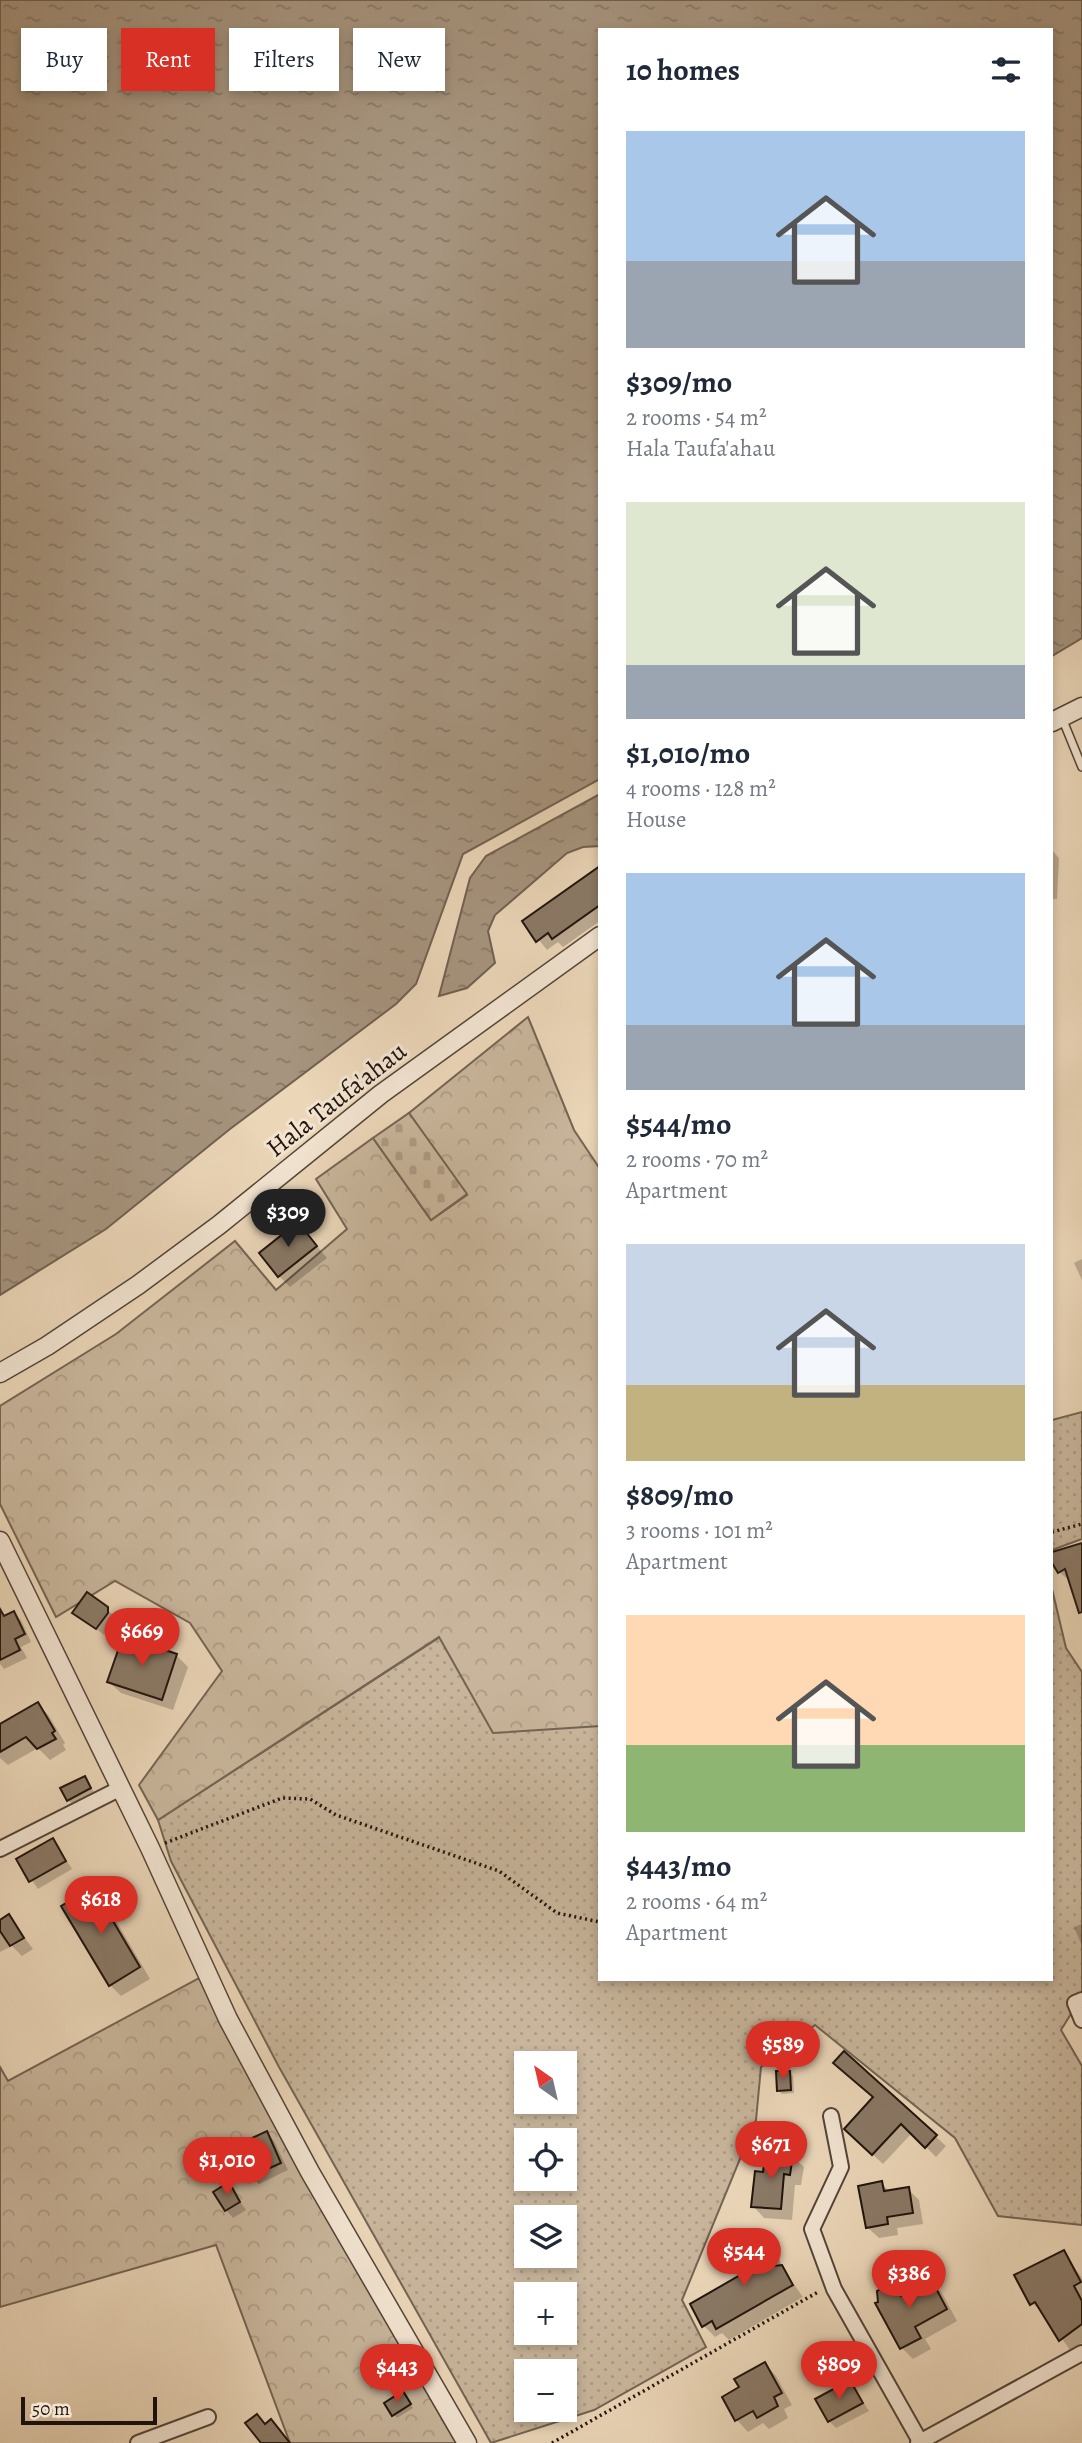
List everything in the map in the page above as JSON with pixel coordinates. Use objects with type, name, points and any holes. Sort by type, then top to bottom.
[{"type":"street","points":[[1057,720],[1082,707]]},
{"type":"street","name":"Hala Taufa'ahau","points":[[0,1373],[47,1346],[138,1285],[219,1225],[381,1094],[598,937]]},
{"type":"street","points":[[0,1541],[150,1848],[228,2020],[310,2172],[467,2443]]},
{"type":"street","points":[[0,1849],[120,1788]]},
{"type":"street","points":[[1082,2000],[1075,2003],[1082,2020]]},
{"type":"street","points":[[831,2116],[841,2167],[812,2229],[834,2289],[920,2443],[1082,2353]]},
{"type":"street","points":[[138,2443],[208,2417]]},
{"type":"lane","points":[[1057,720],[1082,767]]},
{"type":"path","points":[[1053,1532],[1082,1524]]},
{"type":"path","points":[[150,1848],[282,1798],[310,1799],[336,1815],[499,1871],[557,1913],[598,1922]]},
{"type":"path","points":[[552,2443],[820,2291],[834,2289]]},
{"type":"green space","points":[[528,1017],[574,1130],[598,1166],[598,1726],[493,1733],[439,1637],[158,1820],[139,1785],[222,1671],[190,1623],[115,1581],[56,1617],[0,1504],[0,1406],[116,1334],[235,1241],[276,1290],[347,1229],[316,1179],[373,1138],[431,1220],[467,1195],[409,1113]]},
{"type":"green space","points":[[409,1113],[467,1194],[431,1220],[373,1138]]},
{"type":"green space","points":[[1082,1412],[1082,1539],[1053,1550],[1053,1420]]},
{"type":"green space","points":[[1053,1593],[1066,1648],[1082,1672],[1082,1996],[1061,2030],[1082,2066],[1082,2225],[998,2216],[955,2138],[815,2025],[761,2067],[756,2120],[682,2300],[706,2347],[594,2410],[577,2415],[577,2359],[514,2359],[514,2422],[557,2422],[491,2443],[279,2067],[171,1861],[158,1820],[440,1637],[493,1732],[598,1725],[598,1981],[1053,1981]]},
{"type":"green space","points":[[199,1978],[302,2175],[456,2443],[290,2443],[216,2245],[0,2307],[0,2067],[8,2081]]},
{"type":"water","points":[[0,0],[1082,0],[1082,638],[1053,655],[1053,28],[598,28],[598,780],[463,854],[416,984],[396,1004],[230,1129],[106,1229],[0,1295]]},
{"type":"water","points":[[598,795],[598,846],[583,847],[567,853],[495,915],[488,931],[495,963],[467,988],[439,996],[470,878],[486,856]]},
{"type":"building","points":[[598,867],[598,906],[552,939],[548,933],[536,942],[522,921]]},
{"type":"building","points":[[298,1222],[317,1246],[278,1277],[259,1253]]},
{"type":"building","points":[[1082,1543],[1082,1612],[1079,1613],[1065,1569],[1058,1573],[1053,1565],[1053,1552]]},
{"type":"building","points":[[87,1592],[108,1607],[108,1613],[96,1629],[72,1613]]},
{"type":"building","points":[[0,1609],[4,1616],[14,1611],[25,1634],[15,1639],[20,1650],[0,1660]]},
{"type":"building","points":[[123,1636],[177,1654],[162,1700],[107,1682]]},
{"type":"building","points":[[38,1702],[55,1731],[52,1733],[56,1739],[37,1749],[26,1737],[0,1752],[0,1724]]},
{"type":"building","points":[[85,1776],[91,1788],[67,1801],[60,1788]]},
{"type":"building","points":[[53,1838],[66,1861],[29,1882],[16,1859]]},
{"type":"building","points":[[93,1887],[140,1967],[109,1986],[61,1906]]},
{"type":"building","points":[[9,1914],[24,1938],[10,1946],[0,1931],[0,1920]]},
{"type":"building","points":[[844,2051],[937,2135],[925,2148],[901,2124],[872,2155],[844,2129],[873,2097],[833,2063]]},
{"type":"building","points":[[776,2071],[790,2071],[791,2090],[777,2091]]},
{"type":"building","points":[[267,2131],[281,2163],[250,2177],[235,2146]]},
{"type":"building","points":[[766,2151],[793,2154],[790,2175],[784,2174],[781,2209],[751,2207],[755,2171],[763,2172]]},
{"type":"building","points":[[882,2181],[884,2191],[909,2187],[913,2213],[887,2217],[888,2224],[866,2228],[858,2186]]},
{"type":"building","points":[[229,2182],[240,2202],[225,2211],[213,2192]]},
{"type":"building","points":[[765,2237],[771,2247],[774,2266],[782,2265],[793,2285],[716,2329],[712,2321],[702,2327],[690,2304],[747,2271],[737,2254]]},
{"type":"building","points":[[1064,2250],[1081,2282],[1074,2286],[1082,2301],[1082,2324],[1059,2341],[1035,2302],[1030,2305],[1014,2275]]},
{"type":"building","points":[[931,2279],[947,2309],[915,2327],[921,2338],[900,2349],[875,2303],[878,2302],[877,2291],[893,2282],[901,2296]]},
{"type":"building","points":[[765,2362],[782,2393],[774,2397],[778,2406],[757,2418],[753,2411],[735,2421],[722,2397],[739,2387],[734,2379]]},
{"type":"building","points":[[850,2380],[863,2403],[828,2422],[815,2399]]},
{"type":"building","points":[[403,2391],[411,2404],[392,2416],[384,2403]]},
{"type":"building","points":[[257,2414],[265,2424],[271,2419],[290,2443],[261,2443],[245,2423]]}]
